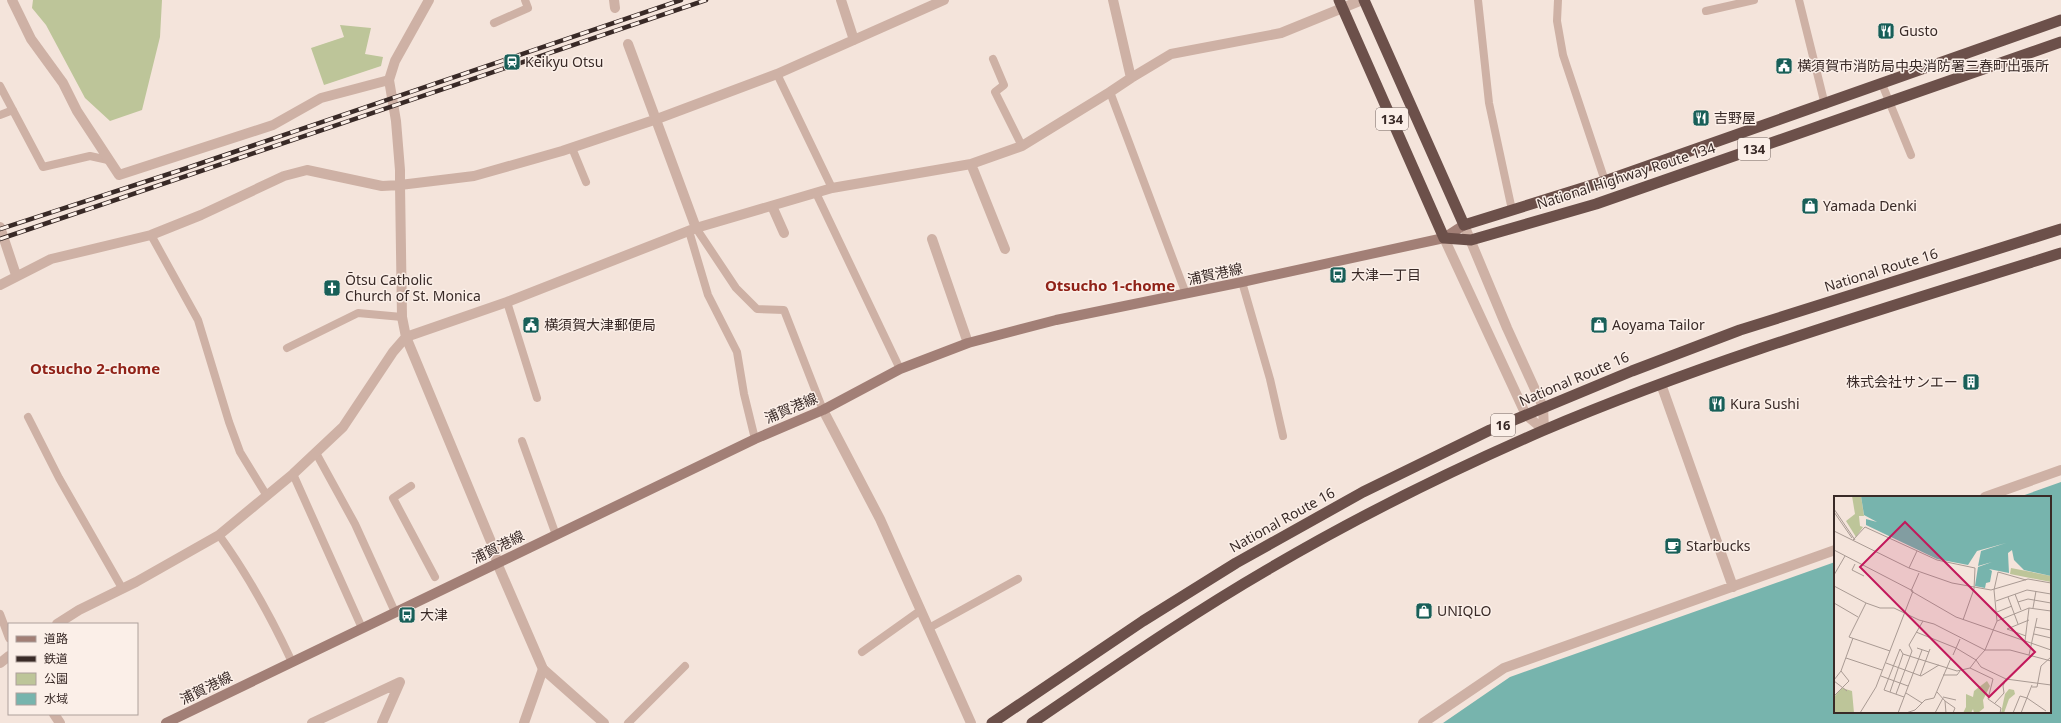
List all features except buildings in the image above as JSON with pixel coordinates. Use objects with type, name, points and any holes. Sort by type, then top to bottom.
[{"type":"highway","name":"134","points":[[1363,0],[1464,225]]},
{"type":"highway","name":"134","points":[[1341,3],[1444,238]]},
{"type":"highway","name":"National Highway Route 134","points":[[1464,225],[1605,181],[1825,105],[2061,20]]},
{"type":"highway","name":"National Highway Route 134","points":[[1444,238],[1471,240],[1596,204],[2061,42]]},
{"type":"highway","name":"National Route 16","points":[[992,723],[1143,621],[1275,540],[1393,477],[1543,407],[1639,368],[1740,330],[2061,229]]},
{"type":"highway","name":"16","points":[[1032,723],[1174,627],[1274,566],[1409,494],[1544,430],[1661,384],[1767,345],[2061,253]]},
{"type":"main road","name":"浦賀港線","points":[[166,723],[755,439],[823,410],[900,369],[968,343],[1056,320],[1186,294],[1444,238],[1464,225]]},
{"type":"street","points":[[12,0],[31,39],[63,84],[77,111],[119,176],[273,125],[321,98],[389,80]]},
{"type":"street","points":[[429,0],[396,60],[389,80],[396,121],[400,170],[402,317],[406,338],[494,549],[497,563],[543,669],[604,723]]},
{"type":"street","points":[[841,0],[854,40]]},
{"type":"street","points":[[0,285],[16,275],[51,259],[151,235],[201,215],[284,176],[307,170],[382,186],[400,185],[474,176],[572,148],[657,120],[777,74],[944,0]]},
{"type":"street","points":[[1113,0],[1131,78]]},
{"type":"street","points":[[59,623],[79,610],[210,541],[267,496],[343,427],[393,352],[406,338],[507,302],[692,230],[832,188],[971,164],[1022,146],[1171,54],[1280,33],[1341,3],[1363,0]]},
{"type":"street","points":[[628,44],[657,120],[692,230]]},
{"type":"street","points":[[971,164],[1005,249]]},
{"type":"street","points":[[772,206],[784,233]]},
{"type":"street","points":[[1464,225],[1506,328],[1543,407],[1544,430]]},
{"type":"street","points":[[0,227],[16,275]]},
{"type":"street","points":[[1444,238],[1526,415],[1544,430]]},
{"type":"street","points":[[932,240],[968,343]]},
{"type":"street","points":[[1661,384],[1733,587]]},
{"type":"street","points":[[823,410],[877,513],[971,723]]},
{"type":"street","points":[[1988,496],[2061,470]]},
{"type":"street","points":[[1423,723],[1504,668],[1834,550]]},
{"type":"street","points":[[0,663],[8,657]]},
{"type":"street","points":[[524,723],[543,669]]},
{"type":"street","points":[[312,723],[400,682],[382,723]]},
{"type":"lane","points":[[494,23],[528,8],[525,0]]},
{"type":"lane","points":[[1478,0],[1489,103],[1512,210]]},
{"type":"lane","points":[[1558,0],[1557,21],[1563,56],[1605,181]]},
{"type":"lane","points":[[1706,11],[1754,0]]},
{"type":"lane","points":[[1799,0],[1825,105]]},
{"type":"lane","points":[[993,59],[1004,85],[995,92],[1022,146]]},
{"type":"lane","points":[[777,74],[832,188]]},
{"type":"lane","points":[[1882,84],[1911,155]]},
{"type":"lane","points":[[0,86],[43,167],[90,156],[108,160]]},
{"type":"lane","points":[[1110,92],[1186,294]]},
{"type":"lane","points":[[0,115],[13,110]]},
{"type":"lane","points":[[572,148],[586,182]]},
{"type":"lane","points":[[816,193],[900,369]]},
{"type":"lane","points":[[692,230],[736,288],[757,309],[784,310],[823,410]]},
{"type":"lane","points":[[692,230],[708,295],[737,352],[744,394],[755,439]]},
{"type":"lane","points":[[151,235],[198,320],[229,422],[240,452],[267,496]]},
{"type":"lane","points":[[1242,282],[1270,380],[1283,436]]},
{"type":"lane","points":[[507,302],[536,398]]},
{"type":"lane","points":[[287,348],[358,313],[402,317]]},
{"type":"lane","points":[[28,418],[59,478],[122,588]]},
{"type":"lane","points":[[522,441],[556,535]]},
{"type":"lane","points":[[316,453],[355,524],[394,612]]},
{"type":"lane","points":[[293,474],[362,628]]},
{"type":"lane","points":[[411,486],[393,498],[435,577]]},
{"type":"lane","points":[[219,534],[240,564],[277,630],[292,662]]},
{"type":"lane","points":[[929,628],[1018,579]]},
{"type":"lane","points":[[862,652],[921,610]]},
{"type":"lane","points":[[0,614],[8,635]]},
{"type":"lane","points":[[628,723],[685,666]]},
{"type":"green space","points":[[33,0],[162,0],[160,37],[142,110],[110,121],[85,98],[46,25],[32,8]]},
{"type":"green space","points":[[340,25],[371,28],[365,54],[383,57],[381,66],[324,85],[311,48],[344,37]]},
{"type":"water","points":[[2061,482],[2061,723],[1443,723],[1510,677],[1834,562],[1834,713],[2051,713],[2051,496],[2022,496]]},
{"type":"railway","points":[[0,229],[181,170],[681,0]]},
{"type":"railway","points":[[0,239],[706,0]]},
{"type":"place","name":"Gusto","points":[[1886,31]]},
{"type":"place","name":"Keikyu Otsu","points":[[512,62]]},
{"type":"place","name":"横須賀市消防局中央消防署三春町出張所","points":[[1784,66]]},
{"type":"place","name":"吉野屋","points":[[1701,118]]},
{"type":"place","name":"Yamada Denki","points":[[1810,206]]},
{"type":"place","name":"大津一丁目","points":[[1338,275]]},
{"type":"place","name":"Ōtsu Catholic Church of St. Monica","points":[[332,288]]},
{"type":"place","name":"横須賀大津郵便局","points":[[531,325]]},
{"type":"place","name":"Aoyama Tailor","points":[[1599,325]]},
{"type":"place","name":"株式会社サンエー","points":[[1971,382]]},
{"type":"place","name":"Kura Sushi","points":[[1717,404]]},
{"type":"place","name":"Starbucks","points":[[1673,546]]},
{"type":"place","name":"UNIQLO","points":[[1424,611]]},
{"type":"place","name":"大津","points":[[407,615]]},
{"type":"district","name":"Otsucho 1-chome","points":[[1110,286]]},
{"type":"district","name":"Otsucho 2-chome","points":[[95,369]]}]
